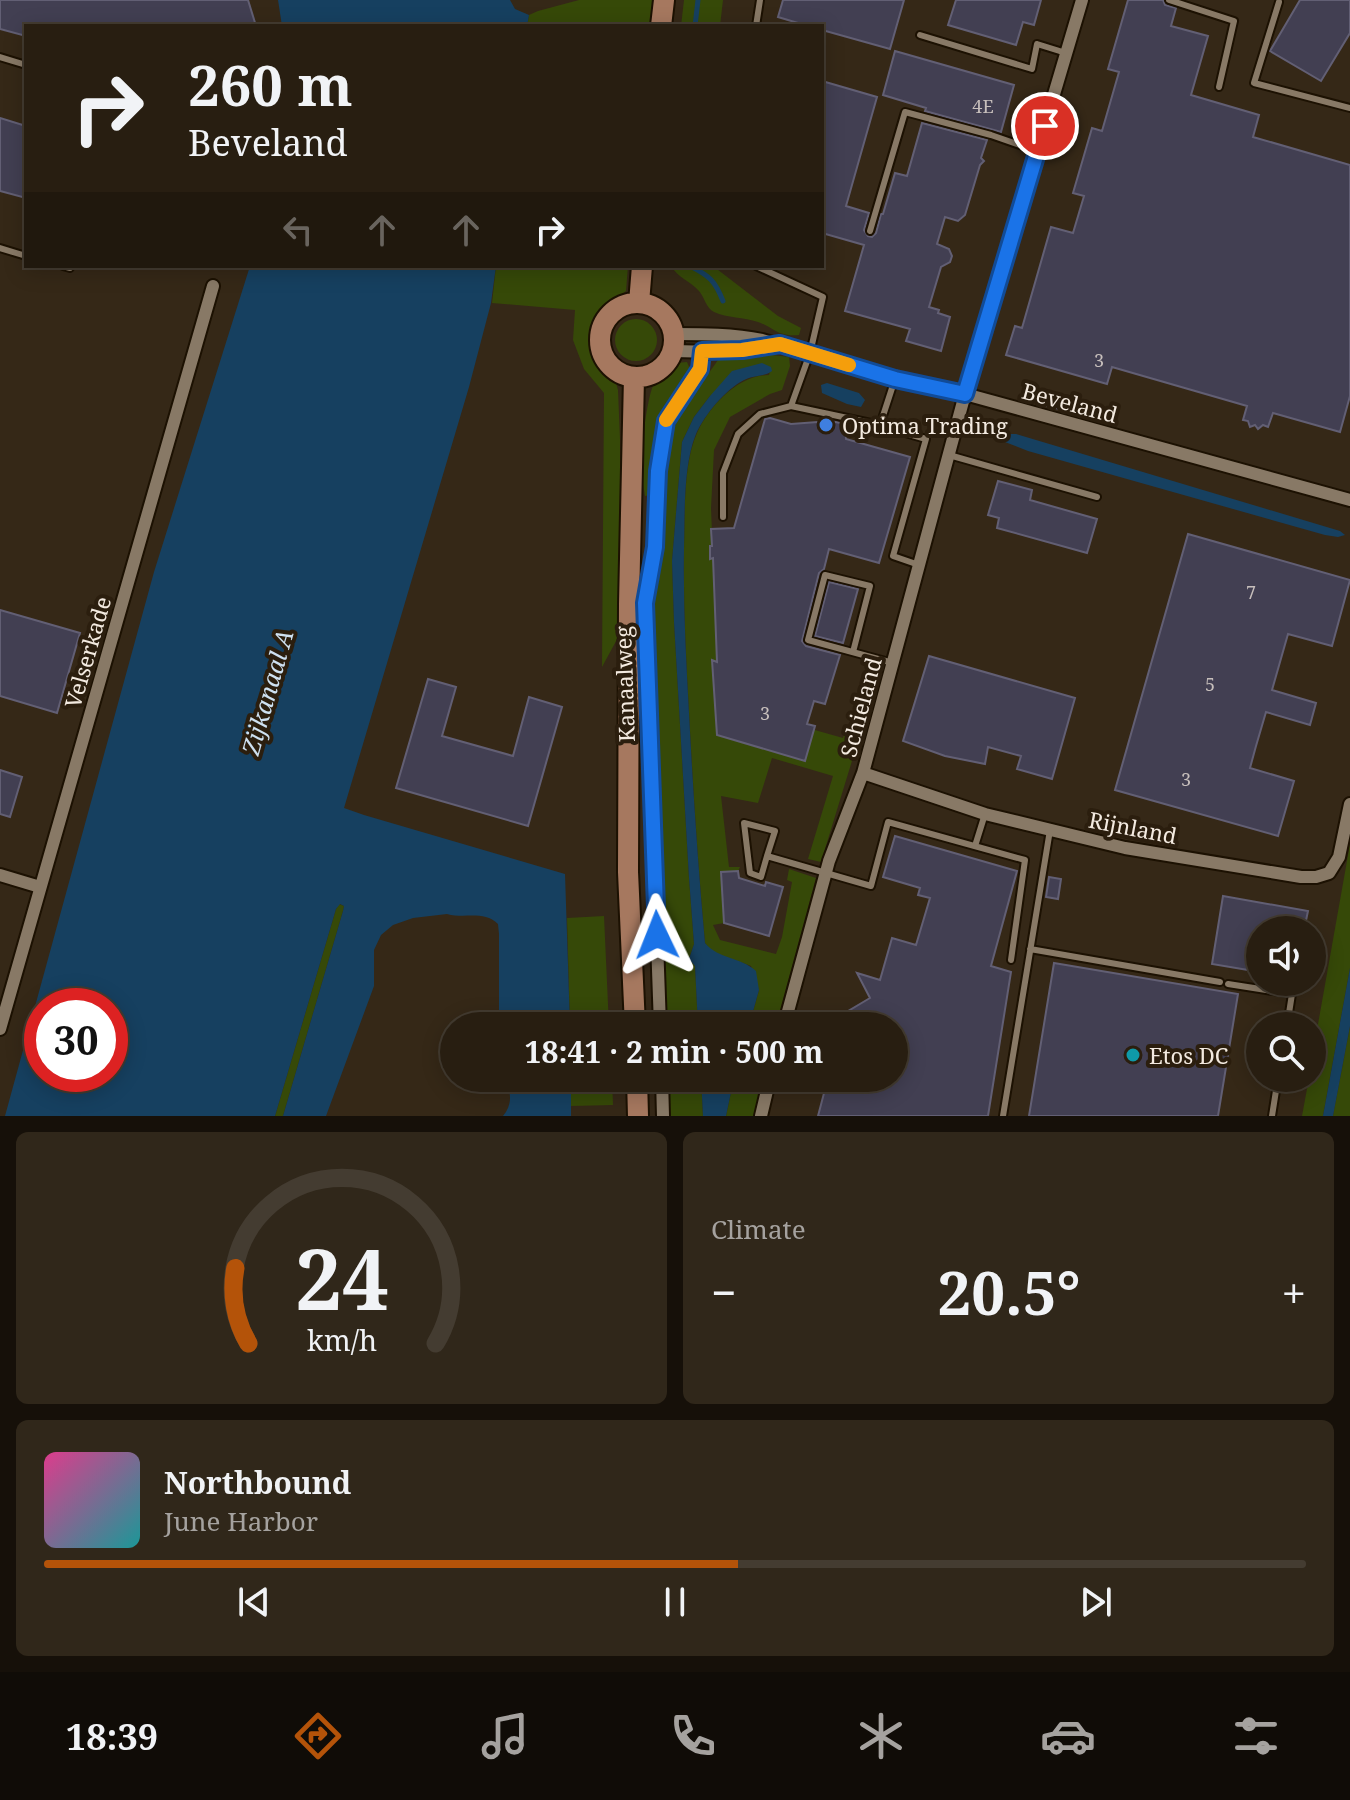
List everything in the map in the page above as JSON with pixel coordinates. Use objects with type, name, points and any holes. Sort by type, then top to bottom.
[{"type":"main road","points":[[661,24],[664,0]]},
{"type":"main road","points":[[639,303],[642,268]]},
{"type":"main road","points":[[639,303],[651,305],[662,312],[670,322],[674,342],[667,362],[658,371],[634,377],[615,371],[603,356],[599,337],[606,319],[620,306],[639,303]]},
{"type":"main road","name":"Kanaalweg","points":[[634,377],[628,872],[634,1012]]},
{"type":"main road","points":[[637,1092],[638,1116]]},
{"type":"street","name":"Schieland","points":[[788,1012],[826,873],[863,773],[965,394],[1082,0]]},
{"type":"street","name":"Velserkade","points":[[0,1029],[213,286]]},
{"type":"street","name":"Beveland","points":[[674,342],[745,336],[780,344],[895,379],[965,394],[1350,500]]},
{"type":"street","name":"Beveland","points":[[674,342],[702,351],[742,350],[780,344]]},
{"type":"street","name":"Kanaalweg","points":[[660,1012],[645,603],[655,547],[658,471],[666,421],[700,369],[702,351]]},
{"type":"street","name":"Rijnland","points":[[863,773],[985,814],[1125,848],[1301,877],[1329,873],[1339,857],[1350,804]]},
{"type":"street","points":[[0,875],[40,887]]},
{"type":"street","points":[[662,1092],[663,1116]]},
{"type":"street","points":[[761,1116],[767,1092]]},
{"type":"lane","points":[[756,24],[760,0]]},
{"type":"lane","points":[[1169,0],[1234,21],[1219,87]]},
{"type":"lane","points":[[1279,2],[1254,83],[1350,108]]},
{"type":"lane","points":[[920,35],[1032,69],[1037,44],[1066,53]]},
{"type":"lane","points":[[0,57],[24,64]]},
{"type":"lane","points":[[870,231],[905,112],[1037,151]]},
{"type":"lane","points":[[0,248],[24,255]]},
{"type":"lane","points":[[760,268],[823,297],[810,353],[791,406]]},
{"type":"lane","points":[[880,425],[895,379]]},
{"type":"lane","points":[[723,517],[723,473],[738,434],[760,414],[791,406],[880,425],[926,439],[893,556],[919,565]]},
{"type":"lane","points":[[949,455],[1097,497]]},
{"type":"lane","points":[[853,652],[870,586],[825,575],[808,640],[893,663]]},
{"type":"lane","points":[[975,846],[985,814]]},
{"type":"lane","points":[[767,856],[871,886],[888,822],[1025,860],[1011,960]]},
{"type":"lane","points":[[744,823],[775,831],[767,856],[761,877],[750,873],[744,823]]},
{"type":"lane","points":[[1003,1116],[1050,830]]},
{"type":"lane","points":[[1030,949],[1220,982]]},
{"type":"lane","points":[[1228,984],[1292,994],[1289,1012]]},
{"type":"lane","points":[[1272,1116],[1276,1092]]},
{"type":"green space","points":[[579,0],[654,0],[652,24],[527,24],[529,15]]},
{"type":"green space","points":[[684,0],[723,0],[720,24],[681,24]]},
{"type":"green space","points":[[496,268],[628,268],[626,291],[599,316],[593,331],[596,355],[614,376],[618,390],[620,439],[621,632],[602,667],[604,393],[584,369],[573,340],[575,310],[492,303]]},
{"type":"green space","points":[[672,268],[716,268],[778,316],[801,328],[799,335],[781,333],[758,322],[714,312],[699,291]]},
{"type":"green space","points":[[636,319],[651,325],[657,340],[651,355],[636,361],[621,355],[615,340],[621,325]]},
{"type":"green space","points":[[764,354],[789,357],[790,366],[782,390],[730,417],[714,450],[711,508],[717,654],[776,719],[843,738],[846,727],[854,728],[859,738],[821,862],[808,859],[833,776],[772,758],[758,803],[721,796],[729,867],[740,867],[738,871],[721,873],[724,923],[713,925],[720,940],[776,954],[792,882],[787,880],[789,869],[816,878],[780,1012],[753,1012],[759,990],[751,966],[712,952],[705,943],[694,799],[684,589],[685,505],[692,445],[702,423],[726,394],[746,380],[769,375],[771,367],[710,396],[694,417],[682,442],[672,561],[694,944],[689,959],[695,966],[697,1012],[663,1012],[650,606],[659,556],[665,463],[673,431],[680,414],[718,360]]},
{"type":"green space","points":[[687,362],[690,369],[666,414],[651,495],[645,496],[641,463],[651,392],[675,363]]},
{"type":"green space","points":[[1350,844],[1350,968],[1323,1116],[1302,1116],[1306,1092],[1326,1092],[1326,1012],[1320,1012],[1323,996],[1326,996],[1326,979]]},
{"type":"green space","points":[[339,904],[344,906],[343,911],[283,1116],[275,1116],[336,909]]},
{"type":"green space","points":[[604,916],[608,1012],[570,1012],[567,918]]},
{"type":"green space","points":[[1350,1026],[1350,1116],[1333,1116],[1334,1110]]},
{"type":"green space","points":[[571,1092],[613,1092],[613,1105],[571,1106]]},
{"type":"green space","points":[[665,1092],[702,1092],[703,1116],[666,1116]]},
{"type":"green space","points":[[731,1092],[760,1092],[754,1116],[726,1116]]},
{"type":"water","points":[[278,0],[510,0],[515,9],[529,15],[527,24],[282,24]]},
{"type":"water","name":"Zijkanaal A","points":[[249,268],[496,268],[491,303],[469,387],[344,808],[565,874],[570,1012],[499,1012],[498,924],[487,917],[447,914],[413,918],[393,925],[381,935],[374,950],[374,986],[326,1116],[283,1116],[343,911],[344,906],[340,904],[275,1116],[5,1116],[24,1047],[24,1092],[128,1092],[128,988],[40,988],[154,572]]},
{"type":"water","points":[[762,363],[771,367],[772,371],[737,384],[716,403],[696,434],[687,475],[685,506],[685,631],[705,943],[716,952],[756,971],[759,990],[753,1012],[697,1012],[695,966],[689,959],[694,944],[672,561],[682,442],[694,417],[732,371]]},
{"type":"water","points":[[827,383],[859,393],[865,400],[861,407],[822,393],[821,385]]},
{"type":"water","points":[[1009,434],[1345,535],[1325,535],[1028,451],[1005,442]]},
{"type":"water","points":[[1350,968],[1350,1026],[1333,1116],[1323,1116]]},
{"type":"water","points":[[509,1092],[571,1092],[571,1116],[503,1116]]},
{"type":"water","points":[[702,1092],[731,1092],[726,1116],[703,1116]]},
{"type":"building","points":[[0,0],[248,0],[255,24],[24,24],[24,35],[0,29]]},
{"type":"building","points":[[783,0],[904,0],[890,49],[824,31],[824,24],[801,24],[778,17]]},
{"type":"building","points":[[956,0],[1041,0],[1034,25],[1023,22],[1016,45],[948,25]]},
{"type":"building","points":[[1128,0],[1163,0],[1165,5],[1176,8],[1171,26],[1208,36],[1191,95],[1259,115],[1253,137],[1350,165],[1350,396],[1340,432],[1273,413],[1268,427],[1263,425],[1258,429],[1255,425],[1250,427],[1248,421],[1243,420],[1247,406],[1112,367],[1107,384],[1006,355],[1015,326],[1022,328],[1051,227],[1073,233],[1084,196],[1073,193],[1092,128],[1102,131],[1119,72],[1108,69]]},
{"type":"building","points":[[1300,0],[1350,0],[1350,33],[1321,81],[1270,51]]},
{"type":"building","points":[[895,51],[1014,85],[1001,132],[925,111],[926,108],[883,95]]},
{"type":"building","points":[[824,82],[877,97],[846,206],[869,213],[864,230],[868,236],[876,233],[895,173],[907,176],[922,123],[987,140],[981,158],[984,161],[980,165],[965,215],[958,221],[945,217],[937,244],[949,249],[952,256],[950,262],[941,267],[929,307],[950,317],[941,351],[906,341],[910,329],[845,311],[864,245],[824,234]]},
{"type":"building","points":[[0,118],[24,125],[24,197],[0,191]]},
{"type":"building","points":[[1035,390],[1073,401],[1070,412],[1031,401]]},
{"type":"building","points":[[765,419],[791,424],[831,421],[845,424],[846,439],[910,457],[879,563],[829,549],[824,569],[819,573],[802,641],[806,646],[840,655],[825,704],[814,701],[807,724],[815,726],[805,761],[717,735],[712,660],[717,662],[711,529],[734,528]]},
{"type":"building","points":[[998,481],[1032,490],[1030,500],[1097,519],[1087,553],[997,528],[999,518],[988,515]]},
{"type":"building","points":[[1188,534],[1350,580],[1332,646],[1288,634],[1272,690],[1316,703],[1310,725],[1266,712],[1256,746],[1250,768],[1294,781],[1278,836],[1115,790]]},
{"type":"building","points":[[829,582],[858,589],[843,643],[815,636]]},
{"type":"building","points":[[0,610],[80,633],[57,713],[0,696]]},
{"type":"building","points":[[929,656],[1075,698],[1052,779],[1017,769],[1021,756],[988,747],[985,764],[945,756],[903,741]]},
{"type":"building","points":[[428,679],[456,687],[442,736],[513,756],[529,697],[562,707],[528,826],[396,788]]},
{"type":"building","points":[[0,770],[22,777],[10,817],[0,814]]},
{"type":"building","points":[[895,836],[1017,871],[991,966],[1011,972],[988,1116],[818,1116],[824,1092],[908,1092],[908,1012],[847,1012],[870,998],[857,973],[880,980],[892,938],[916,945],[930,898],[918,895],[920,888],[883,877]]},
{"type":"building","points":[[738,871],[739,878],[765,886],[766,882],[783,887],[769,936],[724,923],[721,872]]},
{"type":"building","points":[[1049,877],[1061,879],[1058,899],[1046,897]]},
{"type":"building","points":[[1223,896],[1308,911],[1307,916],[1246,916],[1246,970],[1212,964]]},
{"type":"building","name":"Etos DC","points":[[1054,963],[1238,994],[1218,1116],[1029,1116]]},
{"type":"waterway","points":[[695,24],[698,0]]},
{"type":"waterway","points":[[693,268],[711,280],[723,301]]},
{"type":"slow traffic","points":[[666,420],[700,369],[702,351],[742,350],[780,344],[849,365]]},
{"type":"place","name":"Optima Trading","points":[[826,425]]},
{"type":"place","name":"Etos DC","points":[[1133,1055]]},
{"type":"route","points":[[657,935],[645,603],[655,547],[658,471],[666,421],[700,369],[702,351],[742,350],[780,344],[895,379],[965,394],[1045,126]]}]
